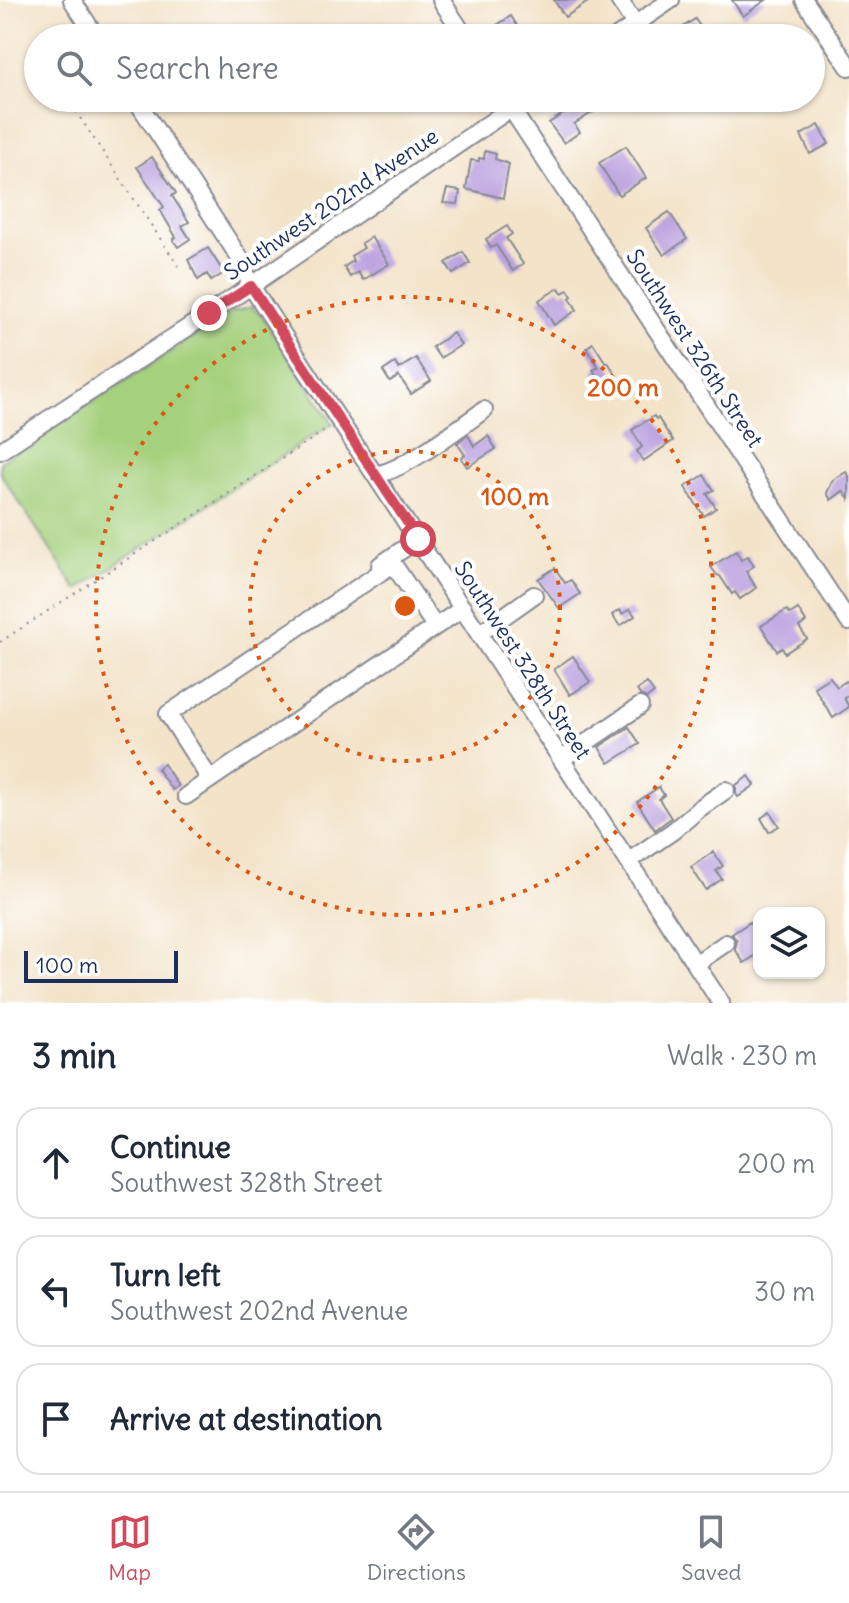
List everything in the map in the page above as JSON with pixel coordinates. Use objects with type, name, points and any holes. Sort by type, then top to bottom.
[{"type":"street","points":[[72,0],[88,24]]},
{"type":"street","points":[[441,0],[457,24]]},
{"type":"street","points":[[619,0],[635,24],[671,0]]},
{"type":"street","points":[[804,0],[820,24]]},
{"type":"street","points":[[825,31],[849,67]]},
{"type":"street","name":"Southwest 328th Street","points":[[144,112],[241,260],[251,286],[721,1003]]},
{"type":"street","name":"Southwest 202nd Avenue","points":[[0,451],[251,286],[495,112]]},
{"type":"street","name":"Southwest 326th Street","points":[[514,112],[849,622]]},
{"type":"street","points":[[375,474],[391,471],[484,410]]},
{"type":"street","points":[[248,655],[418,539]]},
{"type":"street","points":[[210,779],[168,714],[237,667],[393,564],[435,626]]},
{"type":"street","points":[[480,633],[534,595]]},
{"type":"street","points":[[186,796],[463,608]]},
{"type":"street","points":[[562,759],[597,728],[640,706]]},
{"type":"street","points":[[629,861],[726,790]]},
{"type":"street","points":[[695,964],[726,943]]},
{"type":"path","points":[[76,112],[179,267]]},
{"type":"path","points":[[0,642],[340,421]]},
{"type":"green space","points":[[251,307],[262,316],[333,423],[77,590],[0,473],[0,462],[232,312]]},
{"type":"building","points":[[554,0],[591,0],[565,17]]},
{"type":"building","points":[[732,0],[766,0],[743,16]]},
{"type":"building","points":[[511,16],[516,24],[499,24]]},
{"type":"building","points":[[566,112],[593,112],[574,124],[580,132],[564,143],[549,123]]},
{"type":"building","points":[[819,125],[829,144],[810,154],[801,135]]},
{"type":"building","points":[[626,146],[646,178],[619,195],[599,163]]},
{"type":"building","points":[[485,151],[496,154],[495,159],[509,164],[503,198],[466,189],[471,160],[484,159]]},
{"type":"building","points":[[152,157],[176,193],[172,196],[189,222],[182,226],[190,239],[178,247],[173,240],[176,237],[160,210],[164,207],[137,167]]},
{"type":"building","points":[[447,189],[460,191],[458,204],[443,203]]},
{"type":"building","points":[[669,212],[687,239],[664,255],[646,228]]},
{"type":"building","points":[[507,226],[512,234],[506,238],[523,264],[513,271],[496,245],[491,248],[486,239]]},
{"type":"building","points":[[371,237],[389,264],[363,280],[358,272],[350,277],[344,267],[353,261],[351,256],[364,248],[361,243]]},
{"type":"building","points":[[208,248],[224,273],[211,281],[207,274],[198,280],[188,260]]},
{"type":"building","points":[[463,252],[470,263],[453,274],[446,263]]},
{"type":"building","points":[[559,288],[562,293],[568,290],[577,310],[554,325],[539,300]]},
{"type":"building","points":[[453,333],[461,345],[440,358],[432,347]]},
{"type":"building","points":[[593,343],[622,385],[608,394],[593,370],[599,367],[586,348]]},
{"type":"building","points":[[416,358],[431,381],[411,394],[399,376],[390,382],[383,371],[395,363],[399,369]]},
{"type":"building","points":[[654,416],[673,441],[643,461],[637,451],[642,447],[632,430]]},
{"type":"building","points":[[468,435],[474,446],[488,436],[496,449],[467,467],[461,458],[465,455],[457,443]]},
{"type":"building","points":[[846,472],[849,476],[849,499],[843,491],[831,500],[827,493],[833,480]]},
{"type":"building","points":[[704,475],[714,490],[707,494],[716,508],[704,516],[685,487]]},
{"type":"building","points":[[736,551],[741,560],[748,556],[754,566],[746,571],[756,588],[740,599],[735,592],[732,594],[711,567]]},
{"type":"building","points":[[555,568],[565,583],[571,580],[580,594],[559,608],[538,579]]},
{"type":"building","points":[[630,609],[635,616],[620,626],[612,615]]},
{"type":"building","points":[[798,609],[806,622],[799,627],[807,639],[785,653],[782,648],[777,651],[761,626],[787,610],[790,614]]},
{"type":"building","points":[[573,656],[590,682],[570,695],[554,669]]},
{"type":"building","points":[[830,677],[837,687],[846,681],[849,685],[849,695],[844,698],[849,707],[833,718],[814,687]]},
{"type":"building","points":[[647,683],[654,693],[647,698],[637,690]]},
{"type":"building","points":[[629,727],[640,744],[609,763],[599,747]]},
{"type":"building","points":[[164,764],[178,786],[172,790],[157,769]]},
{"type":"building","points":[[749,776],[755,785],[738,797],[736,785]]},
{"type":"building","points":[[659,787],[664,795],[659,799],[671,818],[655,830],[637,802]]},
{"type":"building","points":[[770,812],[779,826],[769,832],[761,818]]},
{"type":"building","points":[[713,852],[723,866],[716,871],[722,879],[706,890],[691,867]]},
{"type":"building","points":[[750,922],[753,926],[753,957],[744,963],[735,949],[737,941],[732,934]]},
{"type":"route","points":[[209,313],[251,286],[418,539]]}]
